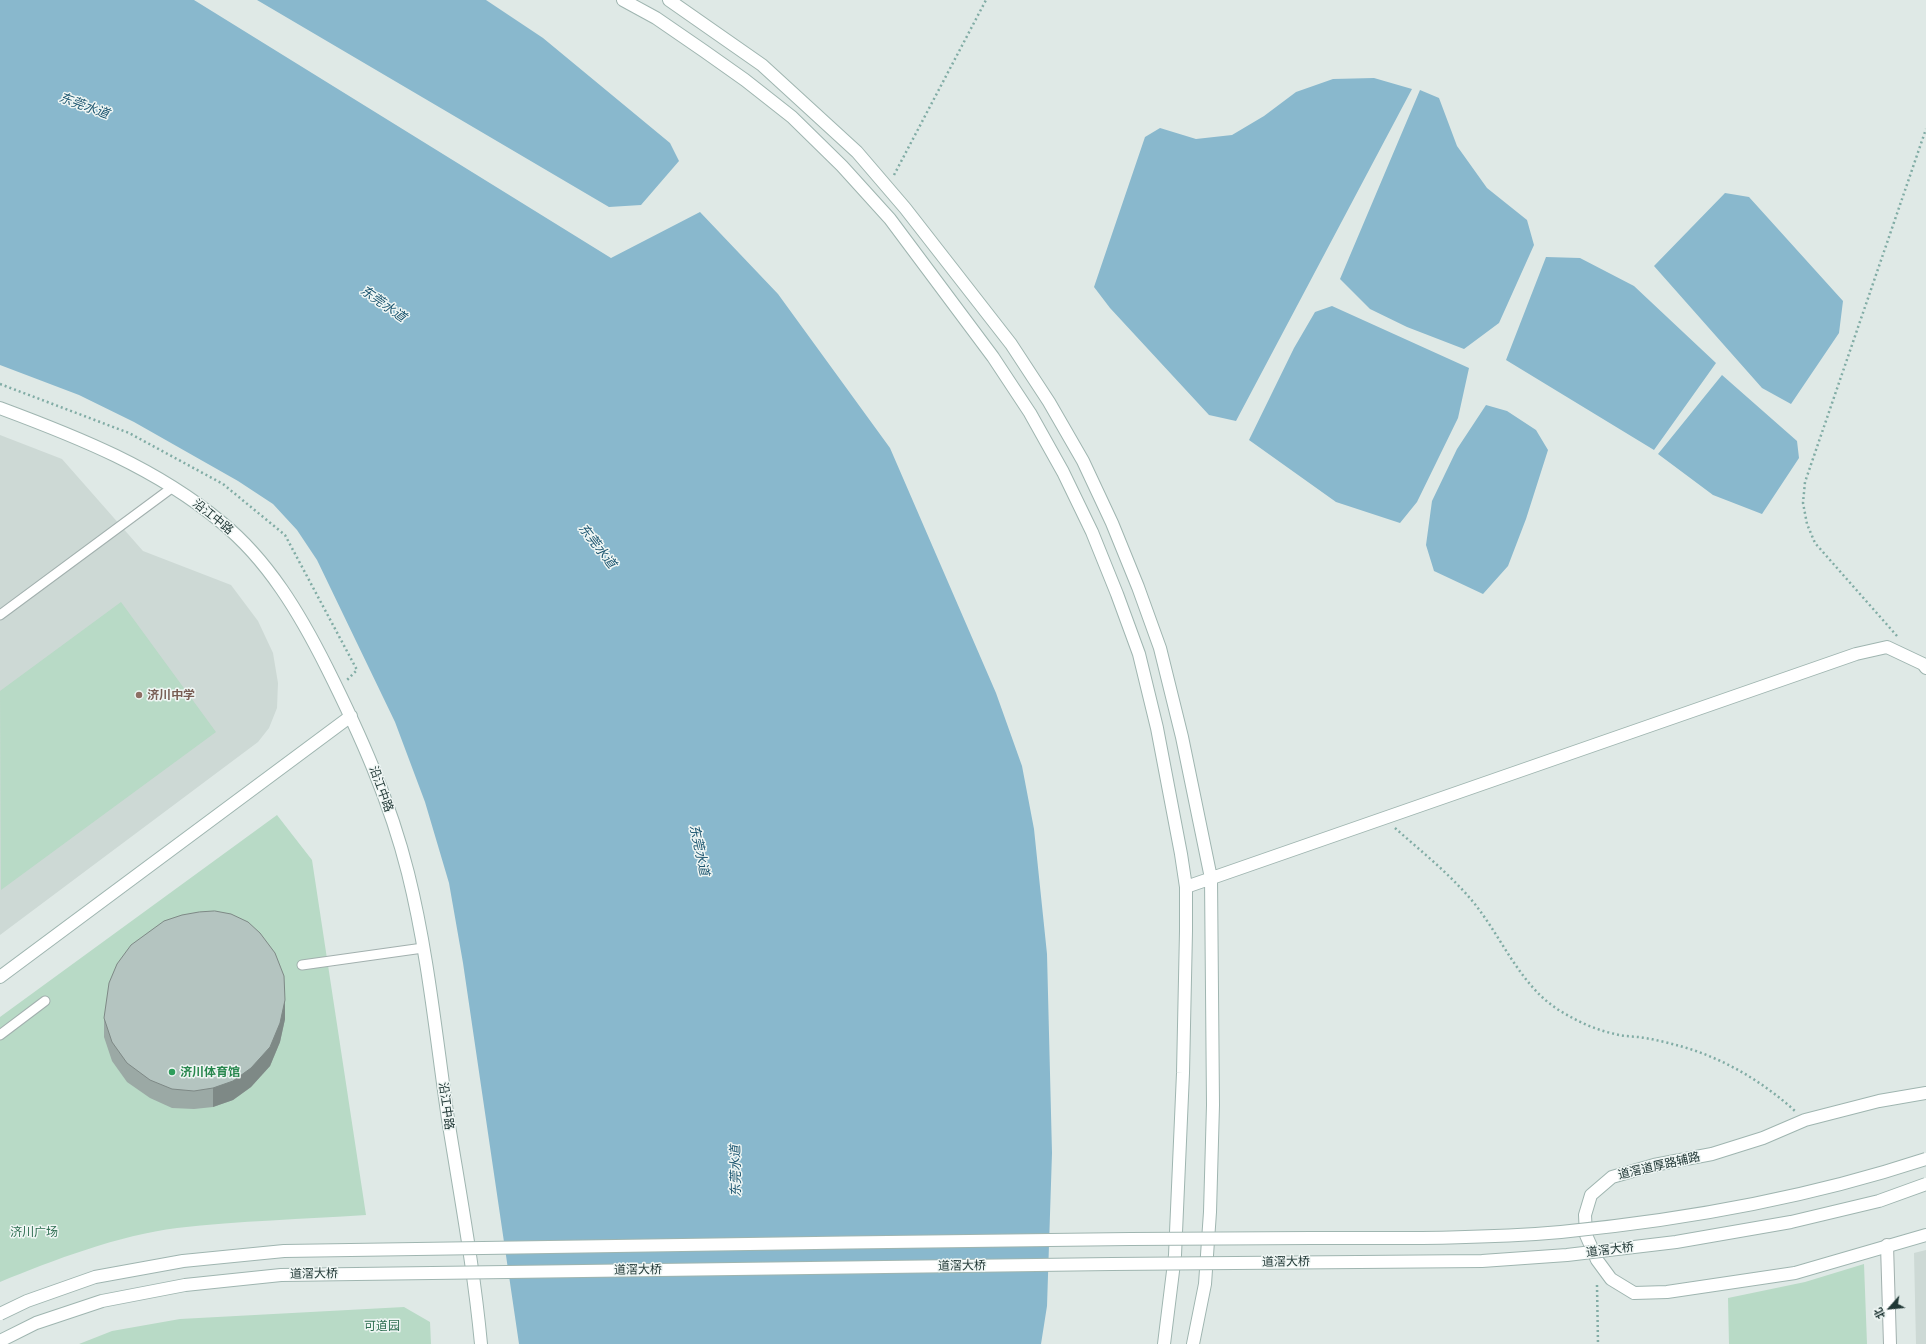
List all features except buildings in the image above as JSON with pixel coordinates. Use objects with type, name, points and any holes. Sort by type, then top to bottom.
[{"type":"street","points":[[623,0],[656,18],[745,80],[792,117],[842,166],[890,219],[993,357],[1030,413],[1063,472],[1092,532],[1117,594],[1139,654],[1157,728],[1186,887],[1183,1073],[1175,1254],[1164,1344]]},
{"type":"street","points":[[669,0],[762,65],[857,152],[887,187],[1011,344],[1049,402],[1083,461],[1109,516],[1138,587],[1160,648],[1182,737],[1211,878],[1213,1105],[1210,1204],[1205,1284],[1193,1344]]},
{"type":"street","name":"沿江中路","points":[[0,408],[92,443],[173,487],[222,522],[253,553],[279,586],[302,621],[351,716],[381,787],[397,834],[415,905],[423,948],[481,1344]]},
{"type":"street","points":[[1186,887],[1856,654],[1888,647],[1923,664],[1926,668]]},
{"type":"street","points":[[0,977],[351,716]]},
{"type":"street","name":"道滘道厚路辅路","points":[[1926,1093],[1879,1101],[1805,1120],[1763,1138],[1712,1154],[1654,1165],[1612,1177],[1591,1195],[1585,1215],[1586,1235],[1597,1260],[1611,1280],[1634,1293],[1667,1292],[1796,1273],[1926,1234]]},
{"type":"street","name":"道滘大桥","points":[[0,1314],[27,1301],[95,1278],[183,1261],[284,1251],[1125,1239],[1478,1237],[1560,1232],[1671,1219],[1787,1199],[1869,1178],[1926,1158]]},
{"type":"street","name":"道滘大桥","points":[[0,1341],[36,1323],[102,1301],[185,1285],[281,1275],[1112,1264],[1482,1261],[1568,1255],[1691,1240],[1790,1222],[1879,1201],[1926,1184]]},
{"type":"street","points":[[1887,1245],[1890,1344]]},
{"type":"lane","points":[[0,615],[173,487]]},
{"type":"lane","points":[[302,965],[423,948]]},
{"type":"lane","points":[[0,1035],[45,1001]]},
{"type":"path","points":[[887,187],[986,0]]},
{"type":"path","points":[[1902,641],[1815,544],[1806,524],[1803,503],[1805,482],[1926,130]]},
{"type":"path","points":[[1384,818],[1454,882],[1472,901],[1488,922],[1518,970],[1537,992],[1561,1011],[1587,1025],[1616,1034],[1645,1038],[1681,1046],[1715,1058],[1747,1075],[1778,1096],[1805,1120]]},
{"type":"path","points":[[1597,1283],[1598,1344]]},
{"type":"shaded area","name":"济川中学","points":[[0,435],[62,459],[143,551],[231,585],[258,621],[273,653],[278,683],[277,708],[269,728],[258,742],[0,935]]},
{"type":"shaded area","points":[[1926,1250],[1926,1344],[1916,1344],[1914,1253]]},
{"type":"green space","points":[[121,602],[216,732],[1,890],[0,691]]},
{"type":"green space","name":"济川体育馆","points":[[277,815],[312,860],[366,1215],[272,1220],[155,1231],[87,1249],[0,1282],[0,1017]]},
{"type":"green space","points":[[1864,1264],[1867,1344],[1729,1344],[1728,1298],[1805,1282]]},
{"type":"green space","name":"可道园","points":[[404,1307],[430,1322],[431,1344],[79,1344],[112,1331],[180,1319]]},
{"type":"water","name":"东莞水道","points":[[0,0],[194,0],[611,258],[700,212],[778,294],[890,448],[996,693],[1022,766],[1034,829],[1047,954],[1052,1153],[1047,1306],[1041,1344],[519,1344],[463,963],[449,883],[425,802],[395,722],[317,560],[297,530],[273,504],[238,481],[134,422],[79,395],[0,365]]},
{"type":"water","points":[[257,0],[486,0],[543,38],[670,143],[679,161],[641,205],[609,207]]},
{"type":"water","points":[[1374,78],[1412,89],[1236,421],[1209,415],[1110,308],[1094,287],[1145,137],[1160,128],[1196,139],[1232,135],[1264,116],[1296,92],[1333,79]]},
{"type":"water","points":[[1420,90],[1439,98],[1457,146],[1487,188],[1527,220],[1534,245],[1499,323],[1464,349],[1407,327],[1370,309],[1340,279]]},
{"type":"water","points":[[1725,193],[1749,197],[1843,301],[1839,333],[1791,404],[1762,388],[1654,266]]},
{"type":"water","points":[[1546,257],[1580,258],[1634,286],[1716,363],[1654,450],[1506,360]]},
{"type":"water","points":[[1332,306],[1469,368],[1458,418],[1417,502],[1400,523],[1336,502],[1249,440],[1294,348],[1315,312]]},
{"type":"water","points":[[1722,375],[1797,441],[1799,458],[1762,514],[1713,495],[1658,454]]},
{"type":"water","points":[[1486,405],[1507,411],[1536,430],[1548,450],[1526,519],[1508,566],[1483,594],[1434,571],[1426,545],[1432,501],[1457,449]]},
{"type":"place","name":"济川中学","points":[[139,695]]},
{"type":"place","name":"济川体育馆","points":[[172,1072]]},
{"type":"park label","name":"济川广场","points":[[34,1232]]}]
